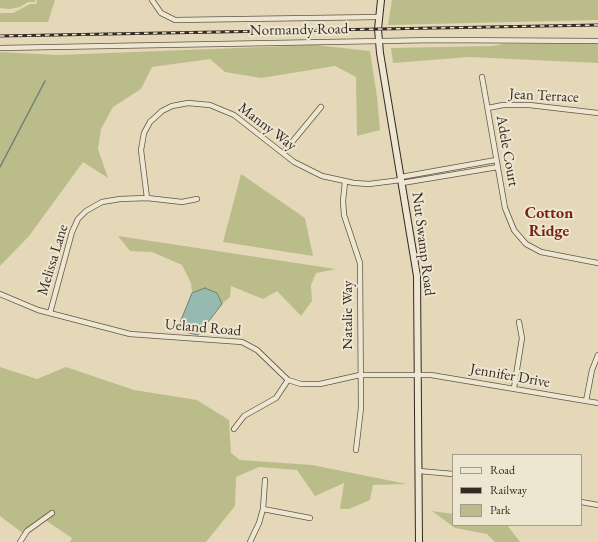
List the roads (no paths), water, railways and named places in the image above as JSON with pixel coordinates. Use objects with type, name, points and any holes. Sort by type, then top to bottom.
[{"type":"main road","name":"Nut Swamp Road","points":[[381,0],[379,41],[417,276],[420,542]]},
{"type":"street","points":[[152,0],[161,13],[175,20],[379,17]]},
{"type":"street","name":"Normandy Road","points":[[0,48],[379,41],[598,41]]},
{"type":"street","name":"Adele Court","points":[[482,76],[506,213],[514,230],[520,239],[541,252],[598,263]]},
{"type":"street","name":"Manny Way","points":[[147,198],[141,150],[142,139],[153,119],[162,111],[172,106],[193,103],[210,105],[224,110],[240,119],[282,153],[311,172],[345,182],[369,184],[401,180]]},
{"type":"street","name":"Jean Terrace","points":[[488,108],[503,105],[529,105],[598,113]]},
{"type":"street","points":[[282,153],[321,107]]},
{"type":"street","points":[[401,180],[450,168],[496,160]]},
{"type":"street","points":[[401,180],[498,167]]},
{"type":"street","points":[[450,168],[452,174]]},
{"type":"street","name":"Natalie Way","points":[[345,182],[343,201],[344,215],[360,263],[360,417],[356,450]]},
{"type":"street","name":"Melissa Lane","points":[[50,313],[72,232],[84,213],[102,202],[147,198],[182,202],[197,199]]},
{"type":"street","name":"Ueland Road","points":[[0,294],[20,304],[130,334],[242,342],[257,350],[288,380]]},
{"type":"street","points":[[514,388],[522,338],[518,322]]},
{"type":"street","points":[[586,401],[592,370],[598,355]]},
{"type":"street","points":[[234,428],[244,416],[276,398],[288,380],[300,384],[315,385],[360,375],[418,374]]},
{"type":"street","name":"Jennifer Drive","points":[[418,374],[514,388],[598,403]]},
{"type":"street","points":[[419,471],[430,470],[452,474]]},
{"type":"street","points":[[250,542],[259,523],[263,509],[265,480]]},
{"type":"street","points":[[582,502],[598,505]]},
{"type":"street","points":[[263,509],[310,518]]},
{"type":"street","points":[[20,542],[27,531],[52,513]]},
{"type":"water","points":[[205,288],[217,293],[222,304],[198,335],[177,330],[192,293]]},
{"type":"waterway","points":[[0,167],[45,81]]},
{"type":"railway","points":[[0,36],[598,25]]},
{"type":"district","name":"Cotton Ridge","points":[[549,223]]}]
